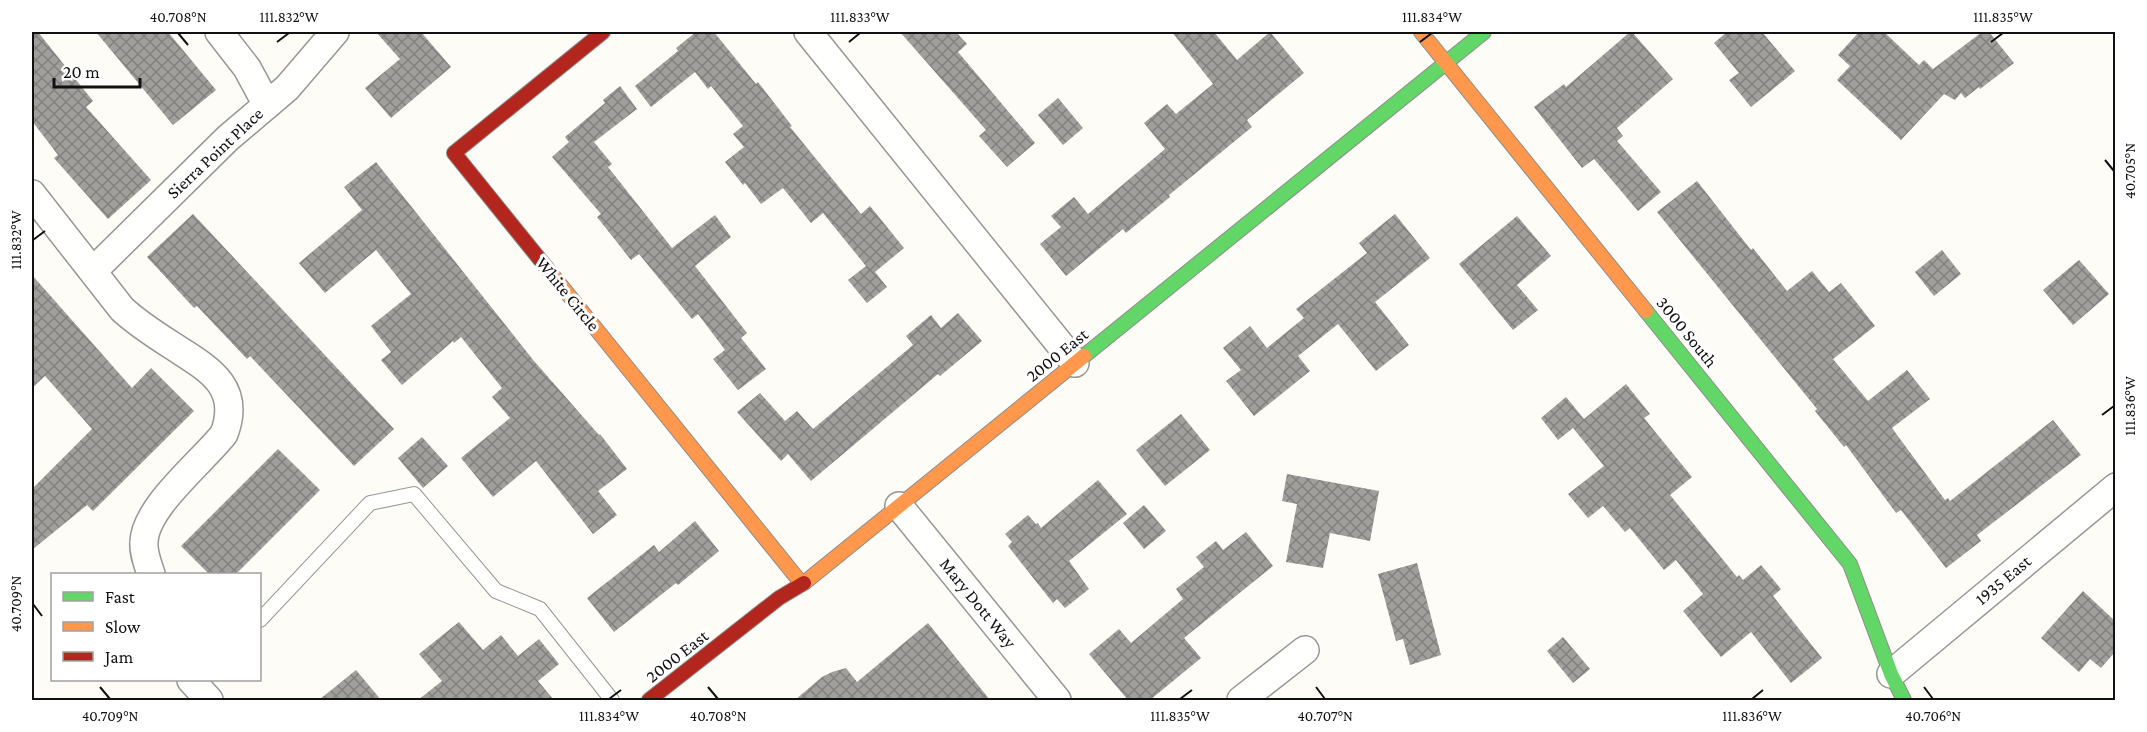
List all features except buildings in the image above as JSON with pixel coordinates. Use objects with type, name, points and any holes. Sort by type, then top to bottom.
[{"type":"street","points":[[219,32],[247,68],[267,105]]},
{"type":"street","name":"Sierra Point Place","points":[[93,271],[228,138],[287,87],[335,32]]},
{"type":"street","name":"White Circle","points":[[603,32],[454,153],[802,584]]},
{"type":"street","points":[[808,32],[1075,363]]},
{"type":"street","name":"3000 South","points":[[1421,32],[1850,564],[1891,674],[1904,700]]},
{"type":"street","name":"2000 East","points":[[649,700],[778,598],[802,584],[1484,32]]},
{"type":"street","points":[[32,194],[129,316],[215,375],[223,385],[230,407],[229,422],[224,434],[157,507],[150,519],[145,531],[144,543],[152,573]]},
{"type":"street","name":"1935 East","points":[[1891,674],[2115,487]]},
{"type":"street","name":"Mary Dott Way","points":[[899,506],[1057,700]]},
{"type":"street","points":[[1241,700],[1305,650]]},
{"type":"lane","points":[[261,619],[370,503],[414,494],[496,591],[540,609],[612,700]]},
{"type":"traffic: fast","points":[[1084,356],[1484,32]]},
{"type":"traffic: fast","points":[[1646,311],[1850,564],[1891,674],[1904,700]]},
{"type":"traffic: slow","points":[[1421,32],[1646,311]]},
{"type":"traffic: slow","points":[[546,267],[802,584]]},
{"type":"traffic: slow","points":[[804,583],[1084,356]]},
{"type":"traffic: jam","points":[[546,267],[454,153],[603,32]]},
{"type":"traffic: jam","points":[[649,700],[779,598],[804,583]]}]
